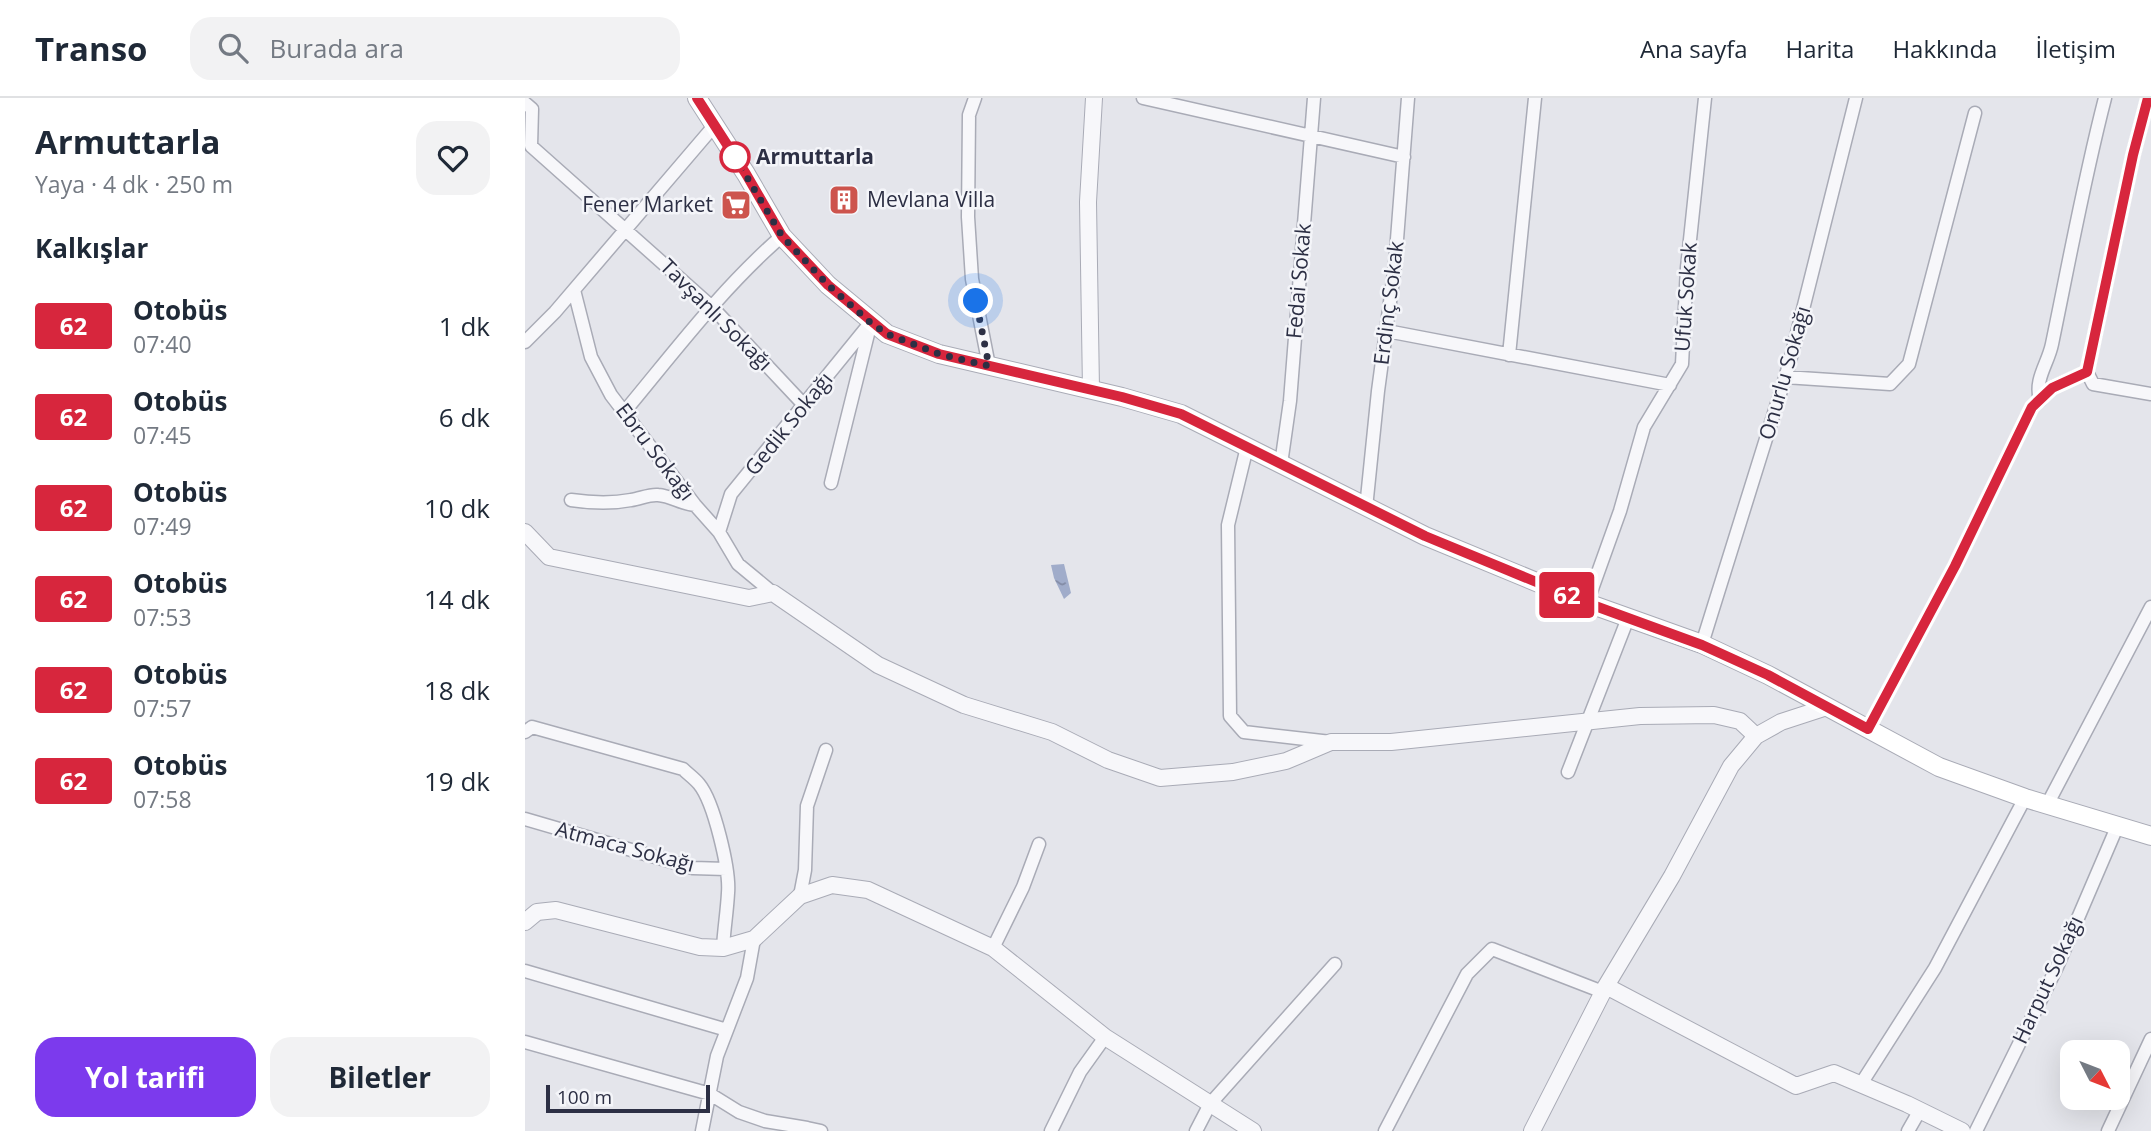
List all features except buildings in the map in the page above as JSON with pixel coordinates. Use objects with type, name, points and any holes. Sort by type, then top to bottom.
[{"type":"main road","points":[[697,98],[782,236],[828,285],[887,334],[939,354],[1091,389],[1181,414],[1425,536],[1587,603],[1702,645],[1768,675],[1939,767],[2025,798],[2151,836]]},
{"type":"street","points":[[975,98],[969,115],[968,217],[972,279],[989,366]]},
{"type":"street","points":[[1091,389],[1088,202],[1094,98]]},
{"type":"street","points":[[1143,98],[1404,157]]},
{"type":"street","name":"Fedai Sokak","points":[[1281,464],[1290,401],[1314,98]]},
{"type":"street","name":"Erdinç Sokak","points":[[1366,508],[1395,265],[1408,98]]},
{"type":"street","points":[[1509,355],[1535,98]]},
{"type":"street","name":"Ufuk Sokak","points":[[1587,603],[1620,511],[1644,427],[1682,365],[1687,268],[1705,98]]},
{"type":"street","name":"Onurlu Sokağı","points":[[1702,645],[1785,377],[1856,98]]},
{"type":"street","points":[[2040,400],[2037,389],[2051,349],[2091,152],[2105,98]]},
{"type":"street","points":[[2148,98],[2133,155],[2087,372],[2093,384],[2151,394]]},
{"type":"street","points":[[525,103],[532,109],[528,150]]},
{"type":"street","points":[[1785,377],[1890,384],[1909,364],[1975,113]]},
{"type":"street","points":[[525,342],[574,290],[714,125]]},
{"type":"street","name":"Tavşanlı Sokağı","points":[[528,150],[625,228],[712,307],[804,405]]},
{"type":"street","points":[[625,411],[712,307],[782,236]]},
{"type":"street","name":"Ebru Sokağı","points":[[574,290],[591,356],[611,395],[695,505],[719,532],[738,564],[773,593]]},
{"type":"street","points":[[831,483],[871,323]]},
{"type":"street","name":"Gedik Sokağı","points":[[719,532],[731,495],[871,323]]},
{"type":"street","points":[[1387,331],[1670,385]]},
{"type":"street","points":[[1868,729],[1955,566],[2032,407],[2052,388],[2087,372]]},
{"type":"street","points":[[1247,447],[1228,525],[1230,716],[1244,732],[1331,742],[1391,741],[1640,716],[1714,715],[1740,721],[1756,736]]},
{"type":"street","points":[[571,500],[601,504],[655,494],[669,496],[683,504],[695,505]]},
{"type":"street","points":[[525,532],[549,557],[749,598],[773,593],[878,665],[964,705],[1052,732],[1108,760],[1160,778],[1246,769],[1286,761],[1331,742]]},
{"type":"street","points":[[2047,805],[2151,607]]},
{"type":"street","points":[[1568,772],[1628,618]]},
{"type":"street","points":[[1532,1131],[1605,989],[1672,876],[1731,766],[1756,736],[1781,722],[1827,707]]},
{"type":"street","points":[[525,732],[532,727],[683,769],[700,785],[719,835],[726,869],[728,891],[723,948]]},
{"type":"street","points":[[800,896],[805,870],[807,806],[827,750]]},
{"type":"street","points":[[1861,1084],[1935,968],[2025,798]]},
{"type":"street","name":"Atmaca Sokağı","points":[[525,819],[693,868],[726,869]]},
{"type":"street","name":"Harput Sokağı","points":[[1976,1131],[2057,967],[2117,827]]},
{"type":"street","points":[[993,948],[1023,887],[1039,844]]},
{"type":"street","points":[[525,922],[537,912],[555,910],[700,947],[723,948],[754,939],[800,896],[832,885],[868,890],[993,948],[1105,1037],[1252,1131]]},
{"type":"street","points":[[702,1131],[717,1056],[747,978],[754,939]]},
{"type":"street","points":[[1385,1131],[1467,974],[1492,949],[1605,989],[1796,1086],[1834,1073],[1962,1131]]},
{"type":"street","points":[[1196,1131],[1210,1104],[1335,964]]},
{"type":"street","points":[[525,971],[727,1030]]},
{"type":"street","points":[[1051,1131],[1080,1072],[1105,1037]]},
{"type":"street","points":[[2108,1131],[2151,1039]]},
{"type":"street","points":[[525,1042],[710,1094],[739,1112],[765,1121],[821,1131]]},
{"type":"street","points":[[1908,1131],[1920,1110]]},
{"type":"water","points":[[1064,564],[1071,593],[1064,599],[1051,565]]},
{"type":"bus line","name":"62","points":[[697,98],[782,236],[828,285],[887,334],[939,354],[1122,397],[1181,414],[1334,493],[1425,536],[1587,603],[1702,645],[1768,675],[1868,729],[1955,566],[2032,407],[2052,388],[2087,372],[2133,155],[2148,98]]},
{"type":"place","name":"Armuttarla","points":[[735,157]]},
{"type":"place","name":"Mevlana Villa","points":[[844,200]]},
{"type":"place","name":"Fener Market","points":[[736,205]]},
{"type":"route","points":[[735,157],[782,236],[828,285],[887,334],[939,354],[989,366],[976,301]]}]
